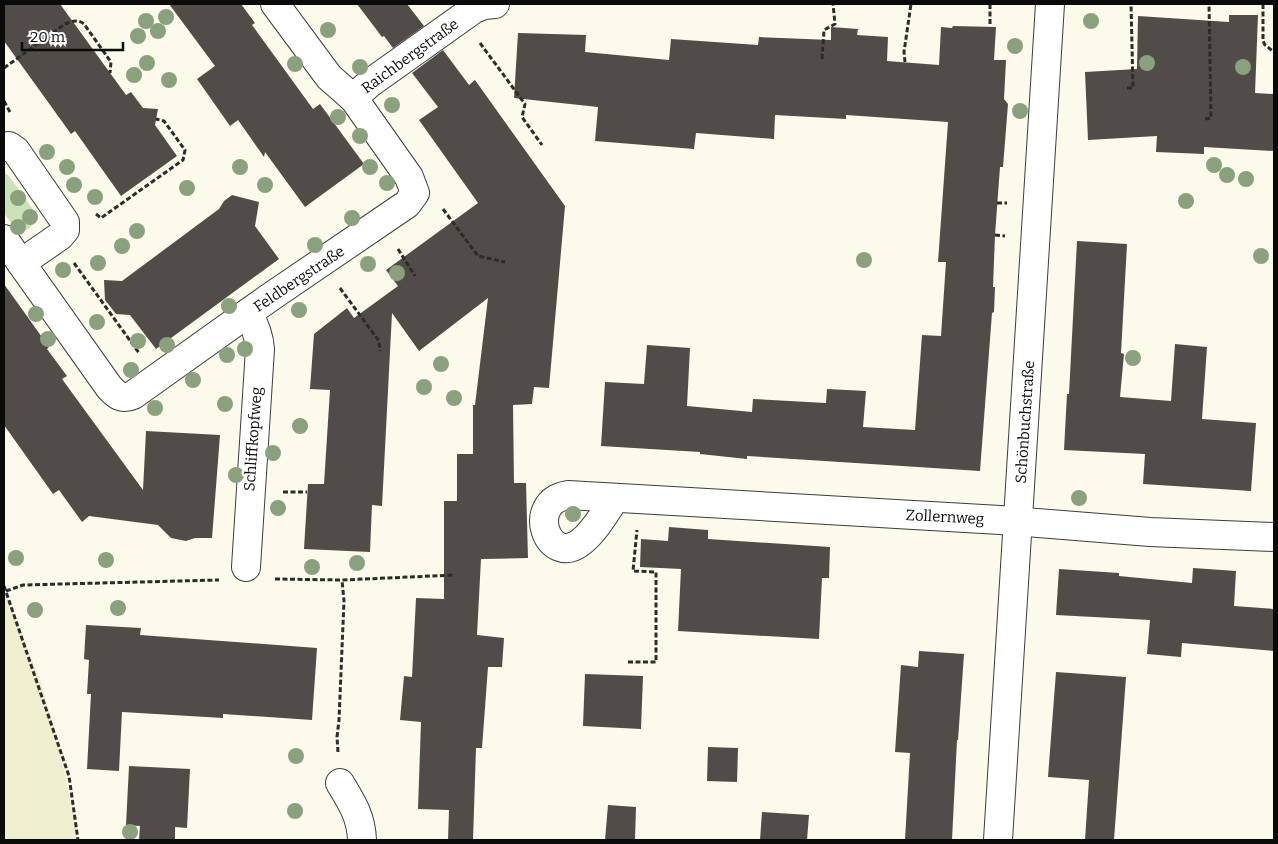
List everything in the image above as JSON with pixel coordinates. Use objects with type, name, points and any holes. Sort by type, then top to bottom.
[{"type":"street","points":[[275,4],[329,77],[354,99],[409,177],[415,193]]},
{"type":"street","name":"Raichbergstraße","points":[[354,99],[370,83],[462,18],[484,5],[495,4]]},
{"type":"street","name":"Schönbuchstraße","points":[[998,840],[1050,4]]},
{"type":"street","points":[[4,147],[8,146],[16,151],[65,222],[65,230],[56,239],[21,263]]},
{"type":"street","name":"Feldbergstraße","points":[[4,239],[113,392],[124,398],[157,378],[248,313],[400,210],[412,199],[415,193]]},
{"type":"street","name":"Schliffkopfweg","points":[[246,568],[260,349],[259,336],[248,313]]},
{"type":"street","name":"Zollernweg","points":[[628,499],[1018,522],[1150,532],[1274,537]]},
{"type":"street","points":[[340,782],[361,824],[362,840]]},
{"type":"path","points":[[822,59],[824,30],[834,24],[833,4]]},
{"type":"path","points":[[905,62],[904,52],[911,4]]},
{"type":"path","points":[[990,4],[990,26]]},
{"type":"path","points":[[1127,88],[1133,88],[1131,4]]},
{"type":"path","points":[[1205,119],[1211,118],[1209,4]]},
{"type":"path","points":[[1263,4],[1263,41],[1264,45],[1274,52]]},
{"type":"path","points":[[462,18],[525,104],[522,118],[542,145]]},
{"type":"path","points":[[4,68],[65,24],[75,20],[84,24],[110,62],[110,73]]},
{"type":"path","points":[[98,216],[101,218],[184,160],[185,150],[164,121],[156,119]]},
{"type":"path","points":[[415,193],[436,200],[478,256],[505,262]]},
{"type":"path","points":[[56,239],[157,378]]},
{"type":"path","points":[[321,263],[379,341],[380,351]]},
{"type":"path","points":[[628,499],[633,571],[656,572],[656,662],[628,662]]},
{"type":"path","points":[[340,782],[337,737],[344,601],[342,580]]},
{"type":"path","points":[[4,586],[69,776],[78,840]]},
{"type":"green space","points":[[4,173],[9,176],[34,211],[34,222],[24,231],[16,230],[4,213]]},
{"type":"green space","points":[[4,591],[41,682],[59,747],[78,840],[4,840]]},
{"type":"building","points":[[4,4],[60,4],[126,95],[131,92],[143,108],[158,109],[155,125],[177,156],[121,196],[75,131],[71,134],[4,41]]},
{"type":"building","points":[[169,4],[241,4],[255,23],[252,25],[313,109],[320,104],[364,164],[305,207],[265,152],[264,157],[238,120],[230,126],[197,79],[215,66]]},
{"type":"building","points":[[357,4],[407,4],[424,26],[393,48],[384,36],[382,37]]},
{"type":"building","points":[[1229,15],[1258,15],[1255,93],[1274,94],[1274,151],[1204,147],[1204,154],[1156,152],[1157,136],[1088,140],[1085,72],[1137,69],[1138,16],[1229,22]]},
{"type":"building","points":[[953,26],[996,27],[994,60],[1006,60],[1004,99],[1008,104],[1003,167],[1000,167],[995,235],[994,312],[992,313],[980,471],[747,456],[747,459],[700,454],[700,452],[601,446],[605,382],[644,384],[647,345],[690,348],[687,406],[752,412],[753,399],[826,403],[827,389],[866,391],[863,427],[915,430],[922,335],[941,336],[946,262],[938,262],[948,122],[846,115],[846,119],[775,115],[774,139],[696,133],[694,149],[595,141],[598,107],[514,98],[518,33],[586,35],[585,52],[669,60],[671,39],[758,45],[759,37],[831,40],[831,27],[858,29],[857,35],[888,37],[887,61],[939,65],[941,27],[952,28]]},
{"type":"building","points":[[443,50],[469,85],[475,80],[565,206],[549,388],[534,387],[532,404],[513,405],[514,483],[526,483],[528,558],[481,559],[477,635],[504,638],[502,667],[488,667],[482,748],[476,748],[473,840],[448,840],[449,810],[418,809],[421,722],[400,720],[404,676],[412,677],[416,598],[444,599],[444,501],[457,501],[457,454],[473,454],[473,405],[475,405],[488,298],[419,351],[392,313],[382,506],[372,505],[370,552],[304,549],[308,484],[324,484],[330,390],[310,389],[314,334],[347,308],[354,318],[398,286],[386,270],[478,203],[419,120],[438,107],[412,73]]},
{"type":"building","points":[[232,195],[259,202],[255,226],[279,259],[156,349],[130,315],[116,314],[105,300],[104,280],[122,281],[219,209],[224,201]]},
{"type":"building","points":[[1077,241],[1127,244],[1121,353],[1124,354],[1120,397],[1171,401],[1175,344],[1207,347],[1202,419],[1256,423],[1251,491],[1143,484],[1145,454],[1064,450],[1067,394],[1069,394]]},
{"type":"building","points":[[4,284],[49,347],[47,349],[67,376],[62,379],[143,490],[146,431],[220,435],[212,538],[195,538],[186,541],[171,538],[158,525],[89,516],[82,522],[59,490],[53,494],[4,425]]},
{"type":"building","points":[[669,527],[708,530],[708,539],[830,547],[829,578],[822,578],[819,639],[678,631],[681,569],[640,567],[641,539],[668,541]]},
{"type":"building","points":[[1193,568],[1236,571],[1234,606],[1274,609],[1274,651],[1182,643],[1181,657],[1147,654],[1150,620],[1056,615],[1059,569],[1119,573],[1119,576],[1192,583]]},
{"type":"building","points":[[86,625],[141,628],[140,635],[317,648],[312,720],[223,714],[223,718],[122,712],[119,771],[87,769],[91,694],[87,694],[89,660],[84,659]]},
{"type":"building","points":[[919,651],[964,654],[952,840],[905,840],[910,753],[895,752],[901,665],[918,667]]},
{"type":"building","points":[[1056,672],[1126,677],[1114,840],[1085,840],[1089,780],[1048,777]]},
{"type":"building","points":[[585,674],[643,676],[641,729],[583,726]]},
{"type":"building","points":[[708,747],[738,748],[737,782],[707,781]]},
{"type":"building","points":[[129,766],[190,769],[187,828],[175,827],[175,840],[139,840],[140,826],[126,825]]},
{"type":"building","points":[[608,805],[636,807],[635,840],[605,840]]},
{"type":"building","points":[[762,812],[809,815],[807,840],[760,840]]}]
